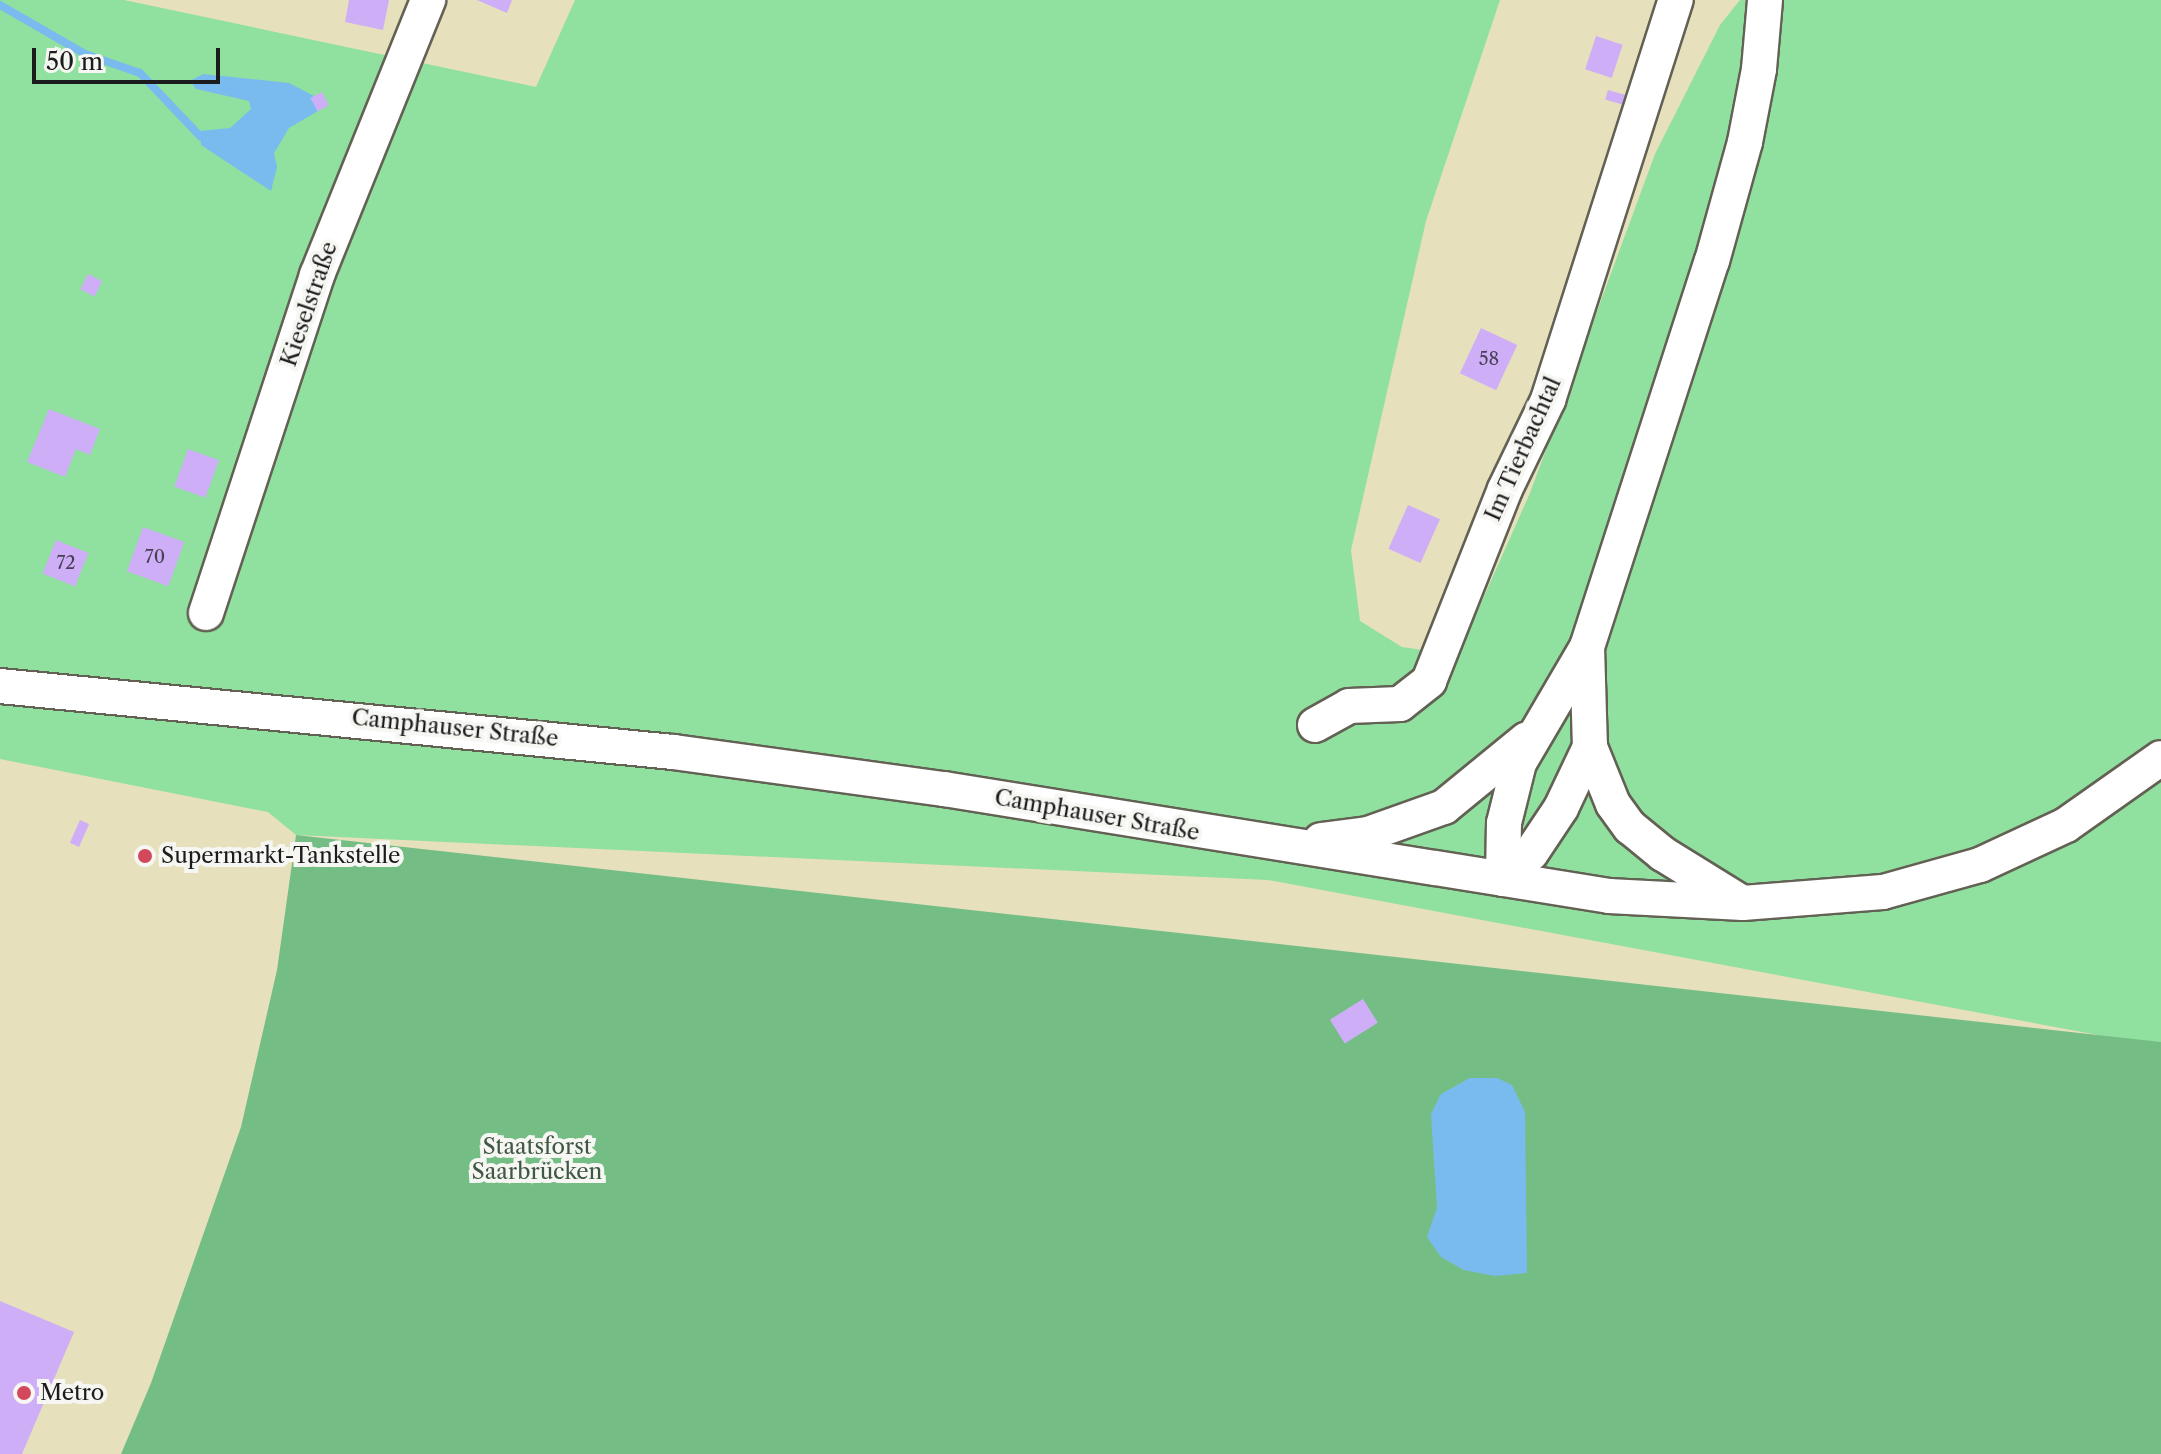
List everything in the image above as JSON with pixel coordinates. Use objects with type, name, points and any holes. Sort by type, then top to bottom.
[{"type":"street","name":"Kieselstraße","points":[[206,613],[317,275],[428,0]]},
{"type":"street","name":"Im Tierbachtal","points":[[1315,725],[1349,706],[1400,704],[1429,681],[1505,489],[1548,400],[1676,0]]},
{"type":"street","points":[[1503,879],[1504,823],[1519,763],[1587,647],[1745,142],[1759,69],[1765,0]]},
{"type":"street","points":[[1587,647],[1590,747],[1613,804],[1630,827],[1743,903]]},
{"type":"street","name":"Camphauser Straße","points":[[0,686],[384,721],[820,770],[1609,896],[1743,903],[1883,892],[1980,865],[2066,825],[2161,758]]},
{"type":"street","points":[[1281,845],[1368,834],[1444,807],[1535,733]]},
{"type":"street","points":[[1503,879],[1531,853],[1561,808],[1590,747]]},
{"type":"green space","points":[[0,0],[124,0],[536,87],[575,0],[1500,0],[1426,221],[1351,550],[1360,621],[1402,647],[1458,655],[1530,493],[1655,154],[1720,25],[1740,0],[2161,0],[2161,1042],[2125,1040],[1268,880],[296,835],[268,812],[0,759]]},
{"type":"green space","name":"Staatsforst Saarbrücken","points":[[296,835],[2161,1042],[2161,1454],[121,1454],[151,1383],[241,1127],[277,970]]},
{"type":"water","points":[[203,74],[289,83],[314,96],[318,111],[289,128],[274,153],[277,167],[271,191],[201,145],[200,131],[230,128],[251,109],[249,101],[196,89],[190,81]]},
{"type":"water","points":[[1470,1078],[1497,1078],[1512,1085],[1525,1112],[1527,1273],[1495,1276],[1464,1270],[1441,1257],[1427,1237],[1437,1208],[1431,1114],[1441,1094]]},
{"type":"building","points":[[349,0],[389,0],[383,30],[345,22]]},
{"type":"building","points":[[477,0],[512,0],[507,13]]},
{"type":"building","points":[[1596,36],[1623,45],[1612,78],[1585,69]]},
{"type":"building","points":[[1608,90],[1629,96],[1626,106],[1605,100]]},
{"type":"building","points":[[322,92],[329,105],[318,111],[311,98]]},
{"type":"building","points":[[88,274],[102,281],[95,296],[80,289]]},
{"type":"building","points":[[1481,328],[1517,345],[1496,390],[1460,373]]},
{"type":"building","points":[[49,409],[100,429],[90,455],[76,449],[65,477],[27,462]]},
{"type":"building","points":[[188,449],[219,460],[205,498],[174,487]]},
{"type":"building","points":[[1408,505],[1440,519],[1420,563],[1388,549]]},
{"type":"building","points":[[143,527],[184,542],[168,586],[127,571]]},
{"type":"building","points":[[56,540],[88,553],[75,586],[43,573]]},
{"type":"building","points":[[80,820],[89,824],[79,847],[70,843]]},
{"type":"building","points":[[1363,999],[1378,1023],[1345,1043],[1330,1020]]},
{"type":"building","name":"Metro","points":[[0,1301],[74,1332],[22,1454],[0,1454]]},
{"type":"waterway","points":[[0,5],[85,54],[140,73],[201,137]]},
{"type":"place","name":"Supermarkt-Tankstelle","points":[[145,856]]},
{"type":"place","name":"Metro","points":[[24,1393]]}]
